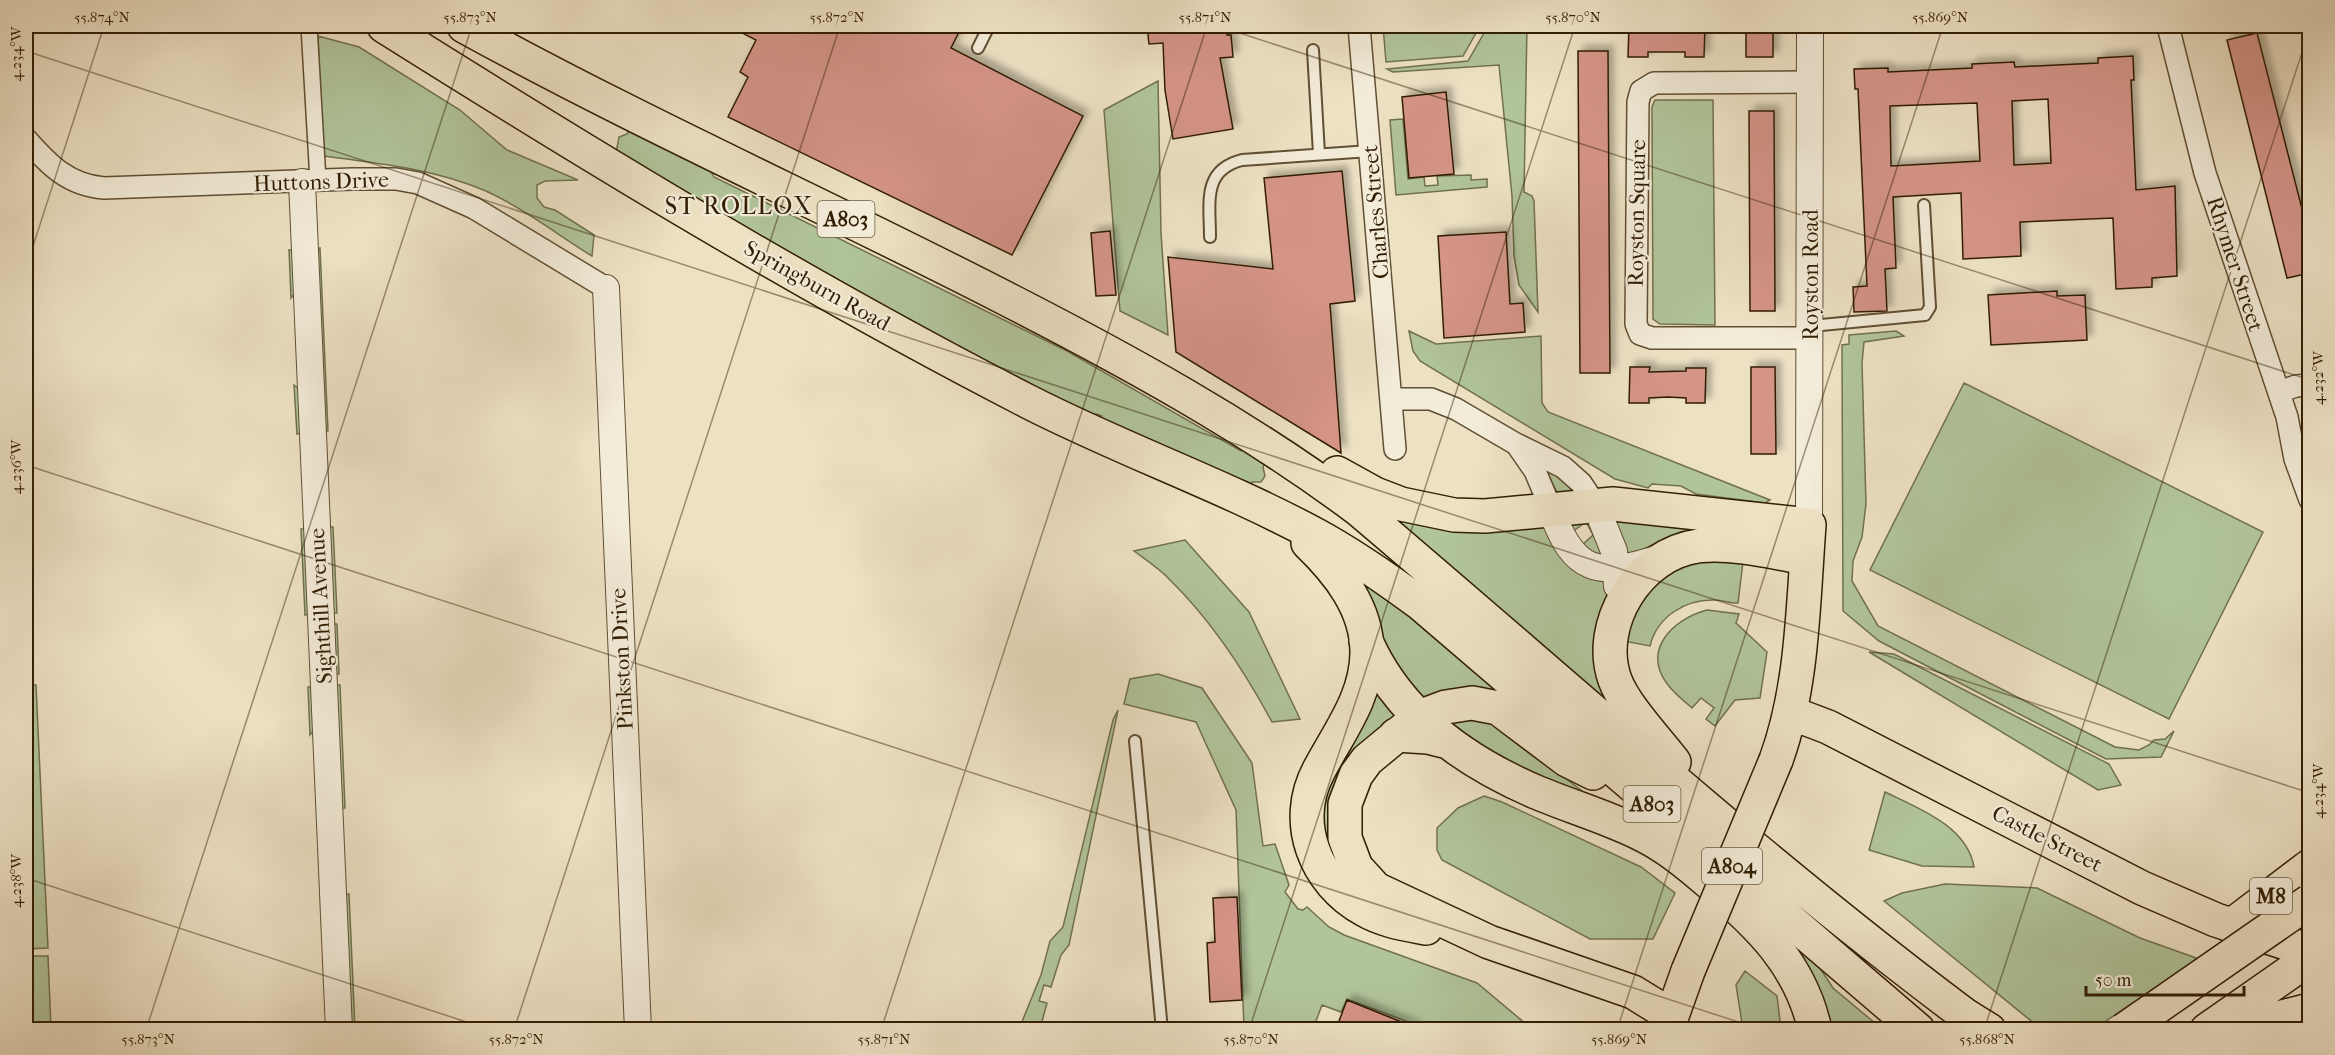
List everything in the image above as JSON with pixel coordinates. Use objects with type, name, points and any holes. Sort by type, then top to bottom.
[{"type":"main road","name":"Springburn Road","points":[[384,26],[588,154],[790,272],[1027,401],[1237,497]]},
{"type":"main road","name":"A803","points":[[464,26],[664,131],[1050,321],[1225,418],[1302,468],[1358,509],[1711,811],[1929,989],[1981,1025]]},
{"type":"main road","points":[[1225,418],[1375,494],[1427,511],[1485,516],[1595,504],[1634,506],[1809,525],[1806,558],[1722,546],[1685,549],[1659,563],[1638,580],[1622,602],[1616,615],[1610,642],[1610,662],[1616,682],[1711,811]]},
{"type":"main road","name":"A803","points":[[1237,497],[1269,512],[1289,527],[1340,576],[1354,602],[1366,641],[1366,664],[1357,699],[1319,770],[1307,806],[1306,823],[1314,854],[1333,887],[1365,910],[1385,919],[1489,942],[1633,992],[1669,1023]]},
{"type":"main road","name":"A803","points":[[1237,497],[1318,536],[1403,591],[1918,1029]]},
{"type":"main road","name":"A804","points":[[1669,1023],[1688,971],[1776,760],[1791,713],[1806,558]]},
{"type":"main road","points":[[1366,641],[1408,726],[1428,737],[1444,741],[1508,780],[1636,831],[1679,857],[1748,915],[1777,946],[1805,997],[1815,1029]]},
{"type":"main road","points":[[1489,942],[1376,889],[1356,867],[1345,838],[1344,821],[1349,788],[1367,760],[1408,726],[1459,704],[1485,704],[1498,708],[1567,760],[1648,801]]},
{"type":"main road","name":"Castle Street","points":[[1791,713],[1828,727],[2142,888],[2231,926],[2310,951]]},
{"type":"main road","name":"M8","points":[[2231,926],[2310,866]]},
{"type":"main road","name":"M8","points":[[2124,1029],[2310,901]]},
{"type":"main road","points":[[2207,1029],[2310,958]]},
{"type":"main road","points":[[2254,1029],[2278,1018],[2310,1010]]},
{"type":"street","name":"Sighthill Avenue","points":[[309,26],[310,181],[339,1029]]},
{"type":"street","name":"Charles Street","points":[[1359,26],[1395,449]]},
{"type":"street","name":"Royston Road","points":[[1809,525],[1810,26]]},
{"type":"street","name":"Rhymer Street","points":[[2168,26],[2204,169],[2279,392],[2287,417],[2295,459],[2310,500]]},
{"type":"street","name":"Royston Square","points":[[1810,82],[1654,83],[1641,91],[1638,102],[1636,324],[1640,334],[1652,338],[1811,332]]},
{"type":"street","name":"Huttons Drive","points":[[26,139],[61,173],[82,186],[104,188],[396,179],[418,183],[474,208],[606,288]]},
{"type":"street","name":"Pinkston Drive","points":[[606,288],[638,1029]]},
{"type":"street","points":[[2279,392],[2296,386],[2310,385]]},
{"type":"street","points":[[1392,399],[1419,397],[1443,403],[1516,444],[1563,467],[1581,483],[1595,504],[1611,539],[1617,569],[1616,615]]},
{"type":"street","points":[[1516,444],[1535,471],[1560,536],[1571,553],[1596,567],[1617,569],[1685,549]]},
{"type":"lane","points":[[978,48],[990,26]]},
{"type":"lane","points":[[1313,50],[1319,154]]},
{"type":"lane","points":[[1210,237],[1210,192],[1216,174],[1227,164],[1242,160],[1370,151]]},
{"type":"lane","points":[[1811,332],[1925,315],[1930,307],[1924,205]]},
{"type":"lane","points":[[1135,741],[1162,1029]]},
{"type":"green space","points":[[1383,26],[1480,26],[1463,56],[1386,62]]},
{"type":"green space","points":[[1488,26],[1527,26],[1524,192],[1532,196],[1534,201],[1538,312],[1519,285],[1514,256],[1512,196],[1499,65],[1393,72],[1387,69],[1468,61]]},
{"type":"green space","points":[[318,36],[359,47],[460,110],[507,150],[578,180],[545,181],[537,185],[537,198],[544,207],[555,210],[594,235],[592,256],[513,205],[467,183],[406,168],[323,156]]},
{"type":"green space","points":[[1158,81],[1161,233],[1168,335],[1120,311],[1104,110]]},
{"type":"green space","points":[[1655,100],[1713,100],[1715,325],[1660,324],[1653,319],[1652,107]]},
{"type":"green space","points":[[1403,119],[1408,179],[1424,177],[1425,186],[1438,185],[1437,176],[1471,175],[1471,180],[1487,179],[1487,187],[1396,195],[1390,120]]},
{"type":"green space","points":[[630,129],[709,168],[714,177],[1067,351],[1241,451],[1243,447],[1265,463],[1263,467],[1265,476],[1261,482],[1252,482],[1250,485],[1100,422],[1102,416],[1096,414],[1094,419],[862,296],[616,153],[619,137],[627,134]]},
{"type":"green space","points":[[320,248],[328,431],[324,432],[316,249]]},
{"type":"green space","points":[[289,250],[293,250],[295,293],[291,298]]},
{"type":"green space","points":[[1409,331],[1436,344],[1541,336],[1542,403],[1548,412],[1770,500],[1765,503],[1696,494],[1681,486],[1652,484],[1648,488],[1615,479],[1420,361],[1413,351]]},
{"type":"green space","points":[[1896,331],[1904,336],[1864,342],[1862,363],[1866,504],[1862,537],[1853,561],[1852,581],[1878,626],[2115,747],[2139,750],[2154,740],[2165,739],[2174,731],[2161,757],[2106,759],[1879,641],[1843,611],[1842,345],[1849,344],[1849,335]]},
{"type":"green space","points":[[1964,383],[2263,532],[2169,719],[1870,570]]},
{"type":"green space","points":[[294,385],[299,389],[301,433],[297,434]]},
{"type":"green space","points":[[1546,470],[1562,479],[1572,492],[1558,494]]},
{"type":"green space","points":[[1378,507],[1543,521],[1609,577],[1608,703]]},
{"type":"green space","points":[[1590,517],[1606,558],[1580,547],[1593,535],[1586,522],[1569,534],[1563,519]]},
{"type":"green space","points":[[1613,518],[1697,527],[1697,530],[1666,538],[1624,559]]},
{"type":"green space","points":[[328,527],[333,527],[337,613],[332,613]]},
{"type":"green space","points":[[301,529],[305,529],[309,614],[305,615]]},
{"type":"green space","points":[[1185,540],[1249,612],[1300,719],[1272,722],[1239,666],[1213,629],[1166,576],[1134,551]]},
{"type":"green space","points":[[1686,561],[1743,562],[1738,603],[1704,600],[1683,606],[1659,626],[1650,646],[1618,640],[1627,606]]},
{"type":"green space","points":[[1361,577],[1382,591],[1510,700],[1420,708],[1394,678]]},
{"type":"green space","points":[[1707,610],[1739,614],[1736,623],[1767,652],[1760,698],[1735,700],[1715,726],[1706,719],[1714,708],[1701,698],[1692,708],[1668,685],[1658,660],[1660,648],[1673,628],[1694,614]]},
{"type":"green space","points":[[333,624],[337,624],[339,674],[335,674]]},
{"type":"green space","points":[[1869,652],[1894,654],[2109,764],[2121,785],[2098,790]]},
{"type":"green space","points":[[1158,674],[1202,688],[1252,763],[1263,846],[1275,844],[1289,885],[1285,892],[1298,909],[1303,910],[1307,907],[1329,927],[1344,935],[1477,983],[1532,1029],[1427,1029],[1347,999],[1341,1012],[1322,1005],[1313,1029],[1244,1029],[1236,810],[1196,722],[1124,704],[1130,679]]},
{"type":"green space","points":[[26,685],[36,685],[48,948],[26,949]]},
{"type":"green space","points":[[335,685],[340,685],[345,808],[341,808]]},
{"type":"green space","points":[[1370,685],[1406,717],[1360,753],[1346,888],[1315,815]]},
{"type":"green space","points":[[308,687],[312,687],[314,730],[310,735]]},
{"type":"green space","points":[[1118,710],[1069,945],[1061,955],[1051,987],[1044,985],[1039,1001],[1047,1003],[1040,1029],[1019,1029],[1041,975],[1050,941],[1063,927],[1113,720]]},
{"type":"green space","points":[[1484,716],[1586,794],[1492,767],[1448,720]]},
{"type":"green space","points":[[1885,792],[1926,812],[1951,829],[1970,853],[1974,867],[1922,866],[1869,850]]},
{"type":"green space","points":[[1484,796],[1502,802],[1641,867],[1675,893],[1653,939],[1590,939],[1442,860],[1437,850],[1437,828],[1458,808]]},
{"type":"green space","points":[[1945,884],[2037,888],[2140,938],[2199,959],[2094,1029],[2041,1029],[1884,901],[1902,893]]},
{"type":"green space","points":[[349,894],[355,1029],[351,1029],[345,895]]},
{"type":"green space","points":[[1767,922],[1814,959],[1833,988],[1882,1029],[1822,1029]]},
{"type":"green space","points":[[26,956],[48,956],[51,1029],[26,1029],[26,1000],[34,984],[26,978]]},
{"type":"green space","points":[[1745,971],[1777,996],[1781,1029],[1743,1029],[1736,985]]},
{"type":"building","points":[[729,26],[962,26],[951,48],[1083,116],[1012,255],[728,117],[748,77],[740,72],[756,40]]},
{"type":"building","points":[[1147,26],[1227,26],[1227,35],[1231,35],[1233,57],[1220,58],[1233,129],[1173,139],[1165,90],[1163,43],[1149,44]]},
{"type":"building","points":[[1629,26],[1705,26],[1704,57],[1685,57],[1685,52],[1648,52],[1648,57],[1628,57]]},
{"type":"building","points":[[1746,26],[1773,26],[1773,57],[1746,57]]},
{"type":"building","points":[[2257,33],[2310,240],[2310,273],[2287,278],[2227,40]]},
{"type":"building","points":[[1578,51],[1608,51],[1610,373],[1580,373]]},
{"type":"building","points":[[2133,56],[2134,80],[2131,80],[2136,190],[2175,186],[2177,276],[2152,278],[2152,287],[2116,289],[2113,218],[2020,222],[2021,256],[1963,259],[1961,193],[1893,197],[1896,268],[1885,269],[1887,311],[1854,312],[1853,287],[1867,286],[1858,89],[1855,89],[1854,69],[1888,68],[1888,72],[1972,68],[1972,64],[2014,62],[2015,67],[2098,63],[2098,58]],"holes":[[[2048,99],[2051,163],[2014,165],[2012,101]],[[1977,103],[1980,161],[1891,166],[1890,106]]]},
{"type":"building","points":[[1446,92],[1454,174],[1409,178],[1402,97]]},
{"type":"building","points":[[1749,111],[1774,111],[1775,311],[1750,311]]},
{"type":"building","points":[[1342,171],[1355,301],[1330,304],[1341,453],[1176,352],[1168,257],[1273,269],[1264,178]]},
{"type":"building","points":[[1110,231],[1116,295],[1096,296],[1091,233]]},
{"type":"building","points":[[1506,232],[1510,304],[1523,303],[1525,332],[1444,338],[1438,236]]},
{"type":"building","points":[[2057,291],[2057,296],[2085,295],[2087,340],[1991,345],[1988,295]]},
{"type":"building","points":[[1630,367],[1650,367],[1649,372],[1706,368],[1705,403],[1686,403],[1686,398],[1668,397],[1649,398],[1649,403],[1629,403]]},
{"type":"building","points":[[1751,367],[1775,367],[1776,454],[1751,454]]},
{"type":"building","points":[[1237,897],[1242,1000],[1210,1002],[1207,943],[1215,942],[1213,898]]},
{"type":"building","points":[[1347,1000],[1419,1029],[1336,1029]]},
{"type":"district","name":"ST ROLLOX","points":[[739,206]]}]
